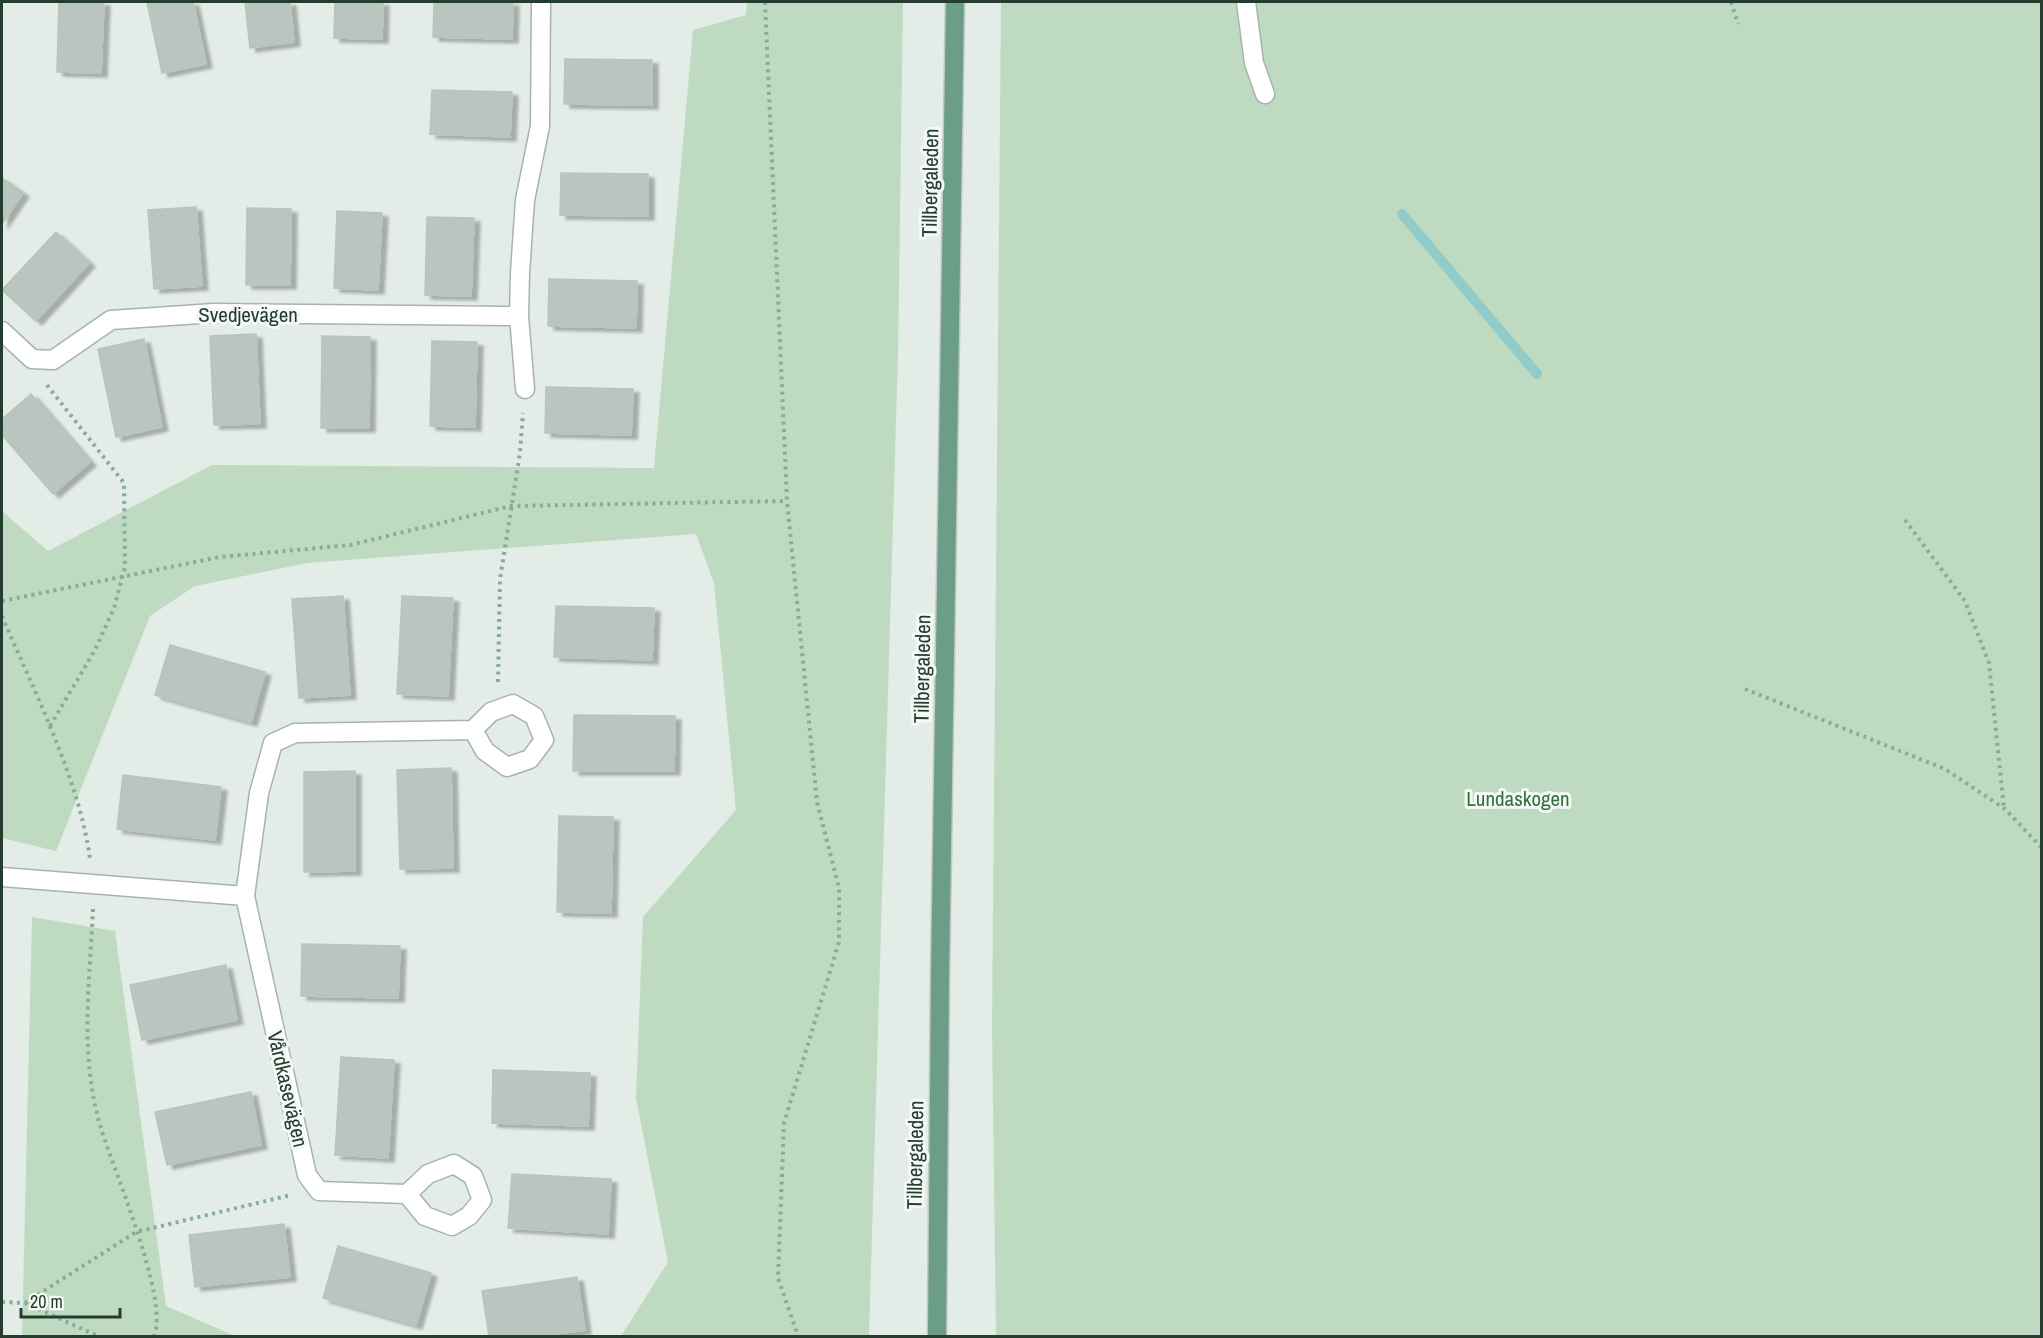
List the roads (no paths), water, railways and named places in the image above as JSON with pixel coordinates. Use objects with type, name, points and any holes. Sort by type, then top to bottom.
[{"type":"main road","name":"Tillbergaleden","points":[[937,1336],[940,953],[955,2]]},
{"type":"street","points":[[525,389],[519,316],[525,200],[540,126],[541,2]]},
{"type":"street","points":[[1246,2],[1254,63],[1265,94]]},
{"type":"street","name":"Svedjevägen","points":[[2,331],[32,359],[53,360],[111,320],[214,313],[519,316]]},
{"type":"street","name":"Vårdkasevägen","points":[[407,1194],[319,1191],[307,1175],[245,896],[259,793],[273,743],[295,733],[473,730]]},
{"type":"street","points":[[2,877],[92,886],[245,896]]},
{"type":"waterway","points":[[1402,214],[1537,374]]},
{"type":"park label","name":"Lundaskogen","points":[[1518,798]]}]
